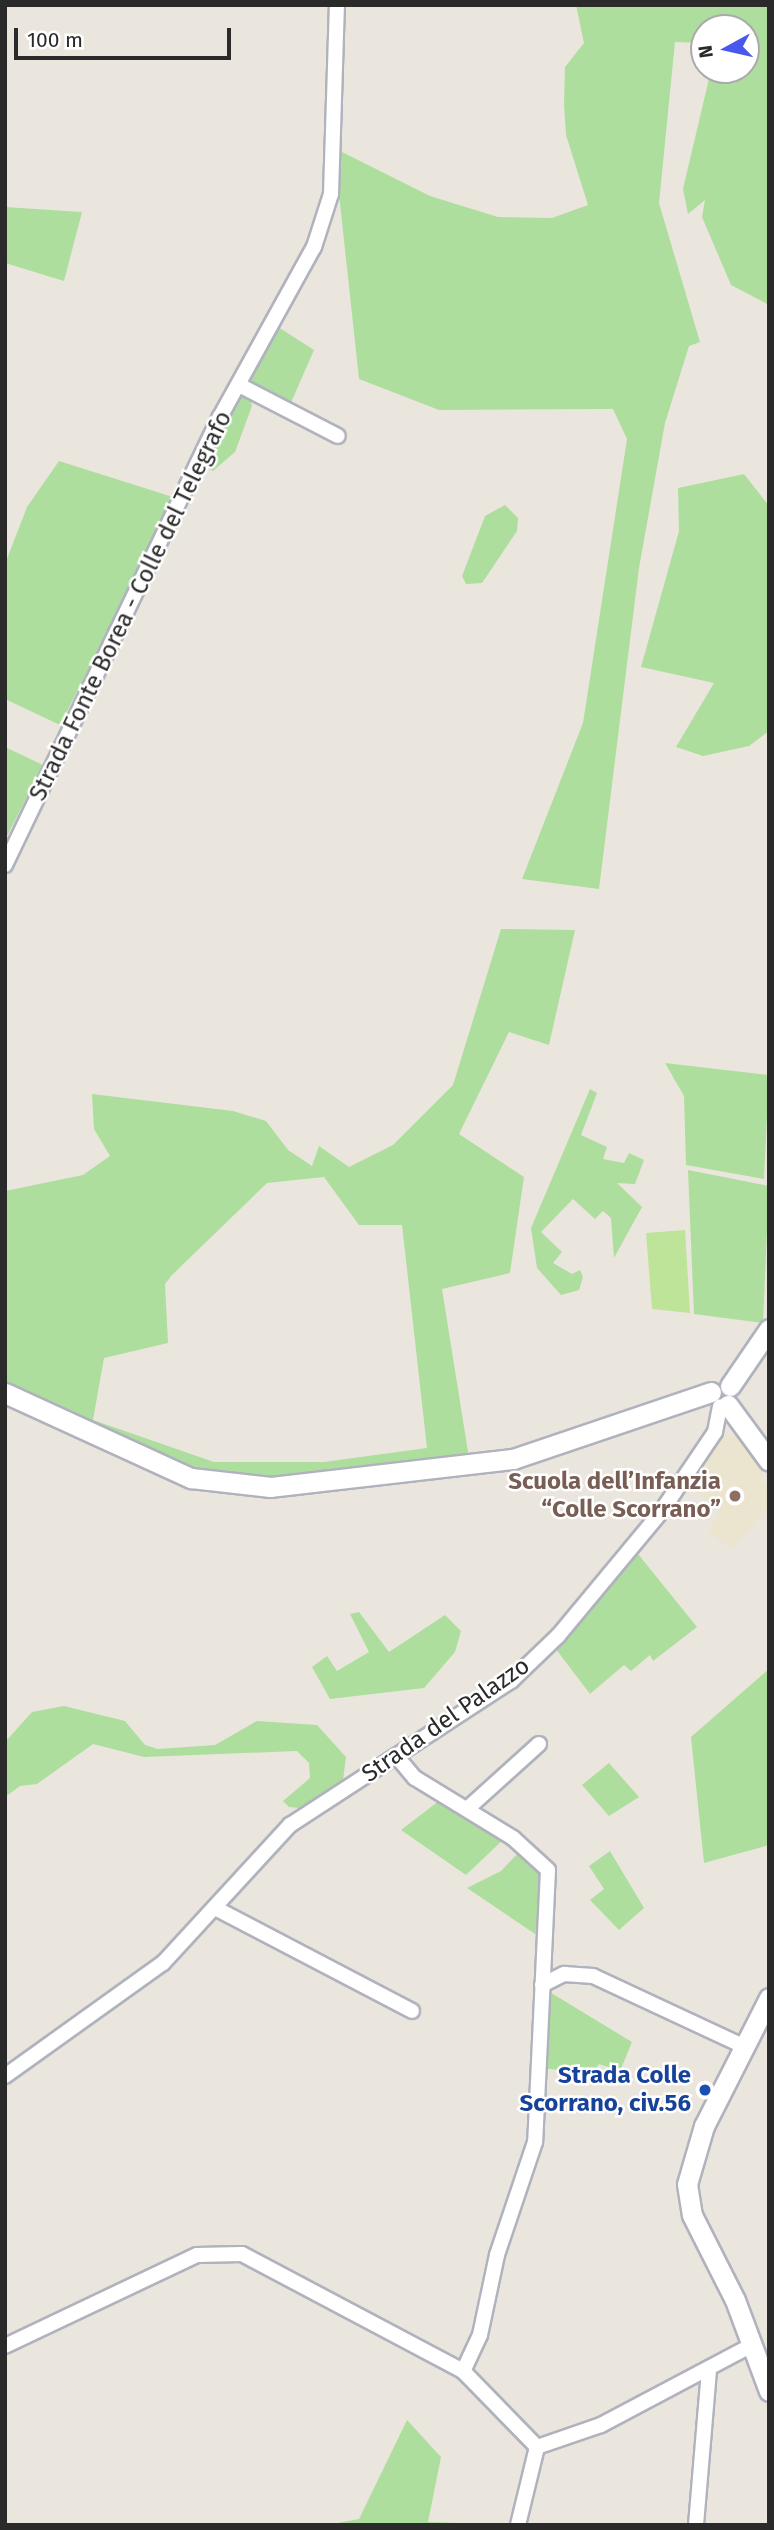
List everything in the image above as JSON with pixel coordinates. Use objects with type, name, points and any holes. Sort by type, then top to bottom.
[{"type":"street","name":"Strada Fonte Borea - Colle del Telegrafo","points":[[5,865],[239,385],[306,264],[327,210],[337,5]]},
{"type":"street","name":"Strada Fonte Borea - Colle del Telegrafo","points":[[239,385],[338,436]]},
{"type":"street","points":[[5,1393],[191,1478],[244,1487],[513,1458],[691,1402],[721,1398],[769,1329]]},
{"type":"street","points":[[721,1398],[769,1461]]},
{"type":"street","name":"Strada del Palazzo","points":[[5,2076],[163,1963],[217,1909],[290,1825],[398,1758],[511,1681],[558,1636],[661,1512],[715,1432],[721,1398]]},
{"type":"street","points":[[467,1809],[539,1744]]},
{"type":"street","points":[[398,1758],[415,1779],[467,1809],[547,1864],[535,2142],[497,2256],[480,2335],[463,2371]]},
{"type":"street","points":[[217,1909],[412,2011]]},
{"type":"street","points":[[542,1985],[564,1974],[593,1976],[745,2047]]},
{"type":"street","points":[[769,1998],[704,2126],[687,2184],[692,2215],[735,2300],[769,2391]]},
{"type":"street","points":[[5,2346],[197,2255],[222,2250],[242,2254],[463,2371],[537,2447]]},
{"type":"street","points":[[537,2447],[601,2425],[709,2371],[750,2346]]},
{"type":"street","points":[[696,2525],[709,2371]]},
{"type":"street","points":[[518,2525],[537,2447]]},
{"type":"shaded area","name":"Scuola dell’Infanzia “Colle Scorrano”","points":[[719,1435],[735,1435],[765,1470],[759,1477],[769,1487],[769,1506],[731,1549],[708,1531],[721,1512],[687,1484]]},
{"type":"green space","points":[[576,5],[769,5],[769,305],[731,285],[702,217],[705,200],[688,214],[683,189],[708,84],[760,84],[760,14],[690,14],[690,43],[675,42],[659,203],[700,342],[689,346],[665,423],[639,568],[599,889],[522,879],[583,723],[627,439],[613,409],[439,410],[359,379],[334,148],[430,196],[498,217],[552,218],[588,205],[566,135],[564,105],[565,67],[584,43]]},
{"type":"green space","points":[[5,207],[82,212],[64,281],[5,263]]},
{"type":"green space","points":[[275,325],[314,350],[290,405],[247,381]]},
{"type":"green space","points":[[237,395],[250,398],[252,406],[235,452],[213,471],[203,466]]},
{"type":"green space","points":[[59,461],[176,498],[60,725],[5,699],[5,564],[27,507]]},
{"type":"green space","points":[[744,474],[769,506],[769,731],[749,746],[703,756],[676,747],[714,683],[641,667],[679,531],[678,488]]},
{"type":"green space","points":[[505,505],[518,518],[517,531],[482,583],[466,584],[462,576],[485,516]]},
{"type":"green space","points":[[5,747],[43,765],[5,840]]},
{"type":"green space","points":[[501,929],[575,930],[549,1045],[509,1032],[459,1134],[524,1177],[510,1273],[442,1289],[469,1458],[264,1481],[195,1472],[5,1388],[5,1191],[83,1175],[110,1156],[94,1129],[92,1094],[233,1111],[266,1121],[288,1150],[312,1166],[319,1146],[349,1167],[393,1145],[453,1085]],"holes":[[[324,1177],[359,1225],[402,1225],[427,1448],[324,1462],[214,1462],[93,1420],[104,1358],[168,1343],[165,1284],[267,1183]]]},
{"type":"green space","points":[[665,1063],[769,1075],[764,1179],[686,1165],[684,1096]]},
{"type":"green space","points":[[590,1089],[597,1093],[581,1135],[607,1147],[603,1159],[624,1163],[629,1153],[644,1160],[635,1184],[617,1183],[642,1207],[614,1258],[611,1218],[603,1211],[595,1219],[573,1199],[541,1232],[562,1252],[553,1263],[572,1274],[580,1270],[583,1277],[579,1290],[561,1295],[537,1268],[531,1228]]},
{"type":"green space","points":[[688,1170],[769,1186],[763,1323],[694,1314]]},
{"type":"green space","points":[[685,1230],[690,1313],[652,1309],[646,1233]]},
{"type":"green space","points":[[634,1549],[697,1627],[653,1661],[650,1655],[631,1671],[624,1665],[590,1694],[552,1644]]},
{"type":"green space","points":[[359,1612],[389,1652],[445,1615],[461,1631],[455,1652],[424,1688],[330,1699],[312,1667],[327,1656],[337,1671],[369,1652],[350,1614]]},
{"type":"green space","points":[[769,1669],[769,1845],[704,1863],[691,1737]]},
{"type":"green space","points":[[64,1706],[125,1721],[145,1745],[158,1749],[215,1745],[257,1721],[317,1725],[346,1757],[343,1780],[300,1808],[289,1807],[283,1801],[310,1778],[309,1763],[297,1751],[144,1757],[93,1744],[37,1784],[20,1786],[5,1797],[5,1742],[32,1712]]},
{"type":"green space","points":[[609,1763],[639,1797],[609,1816],[582,1785]]},
{"type":"green space","points":[[440,1800],[504,1839],[466,1875],[401,1830]]},
{"type":"green space","points":[[521,1850],[543,1873],[538,1936],[467,1888],[501,1871]]},
{"type":"green space","points":[[610,1851],[644,1908],[619,1930],[590,1900],[604,1889],[589,1866]]},
{"type":"green space","points":[[548,1991],[632,2042],[620,2071],[599,2064],[593,2074],[542,2068]]},
{"type":"green space","points":[[407,2420],[441,2457],[428,2522],[524,2525],[327,2525],[359,2519]]},
{"type":"place","name":"Scuola dell’Infanzia “Colle Scorrano”","points":[[735,1496]]},
{"type":"place","name":"Strada Colle Scorrano, civ.56","points":[[705,2090]]}]
